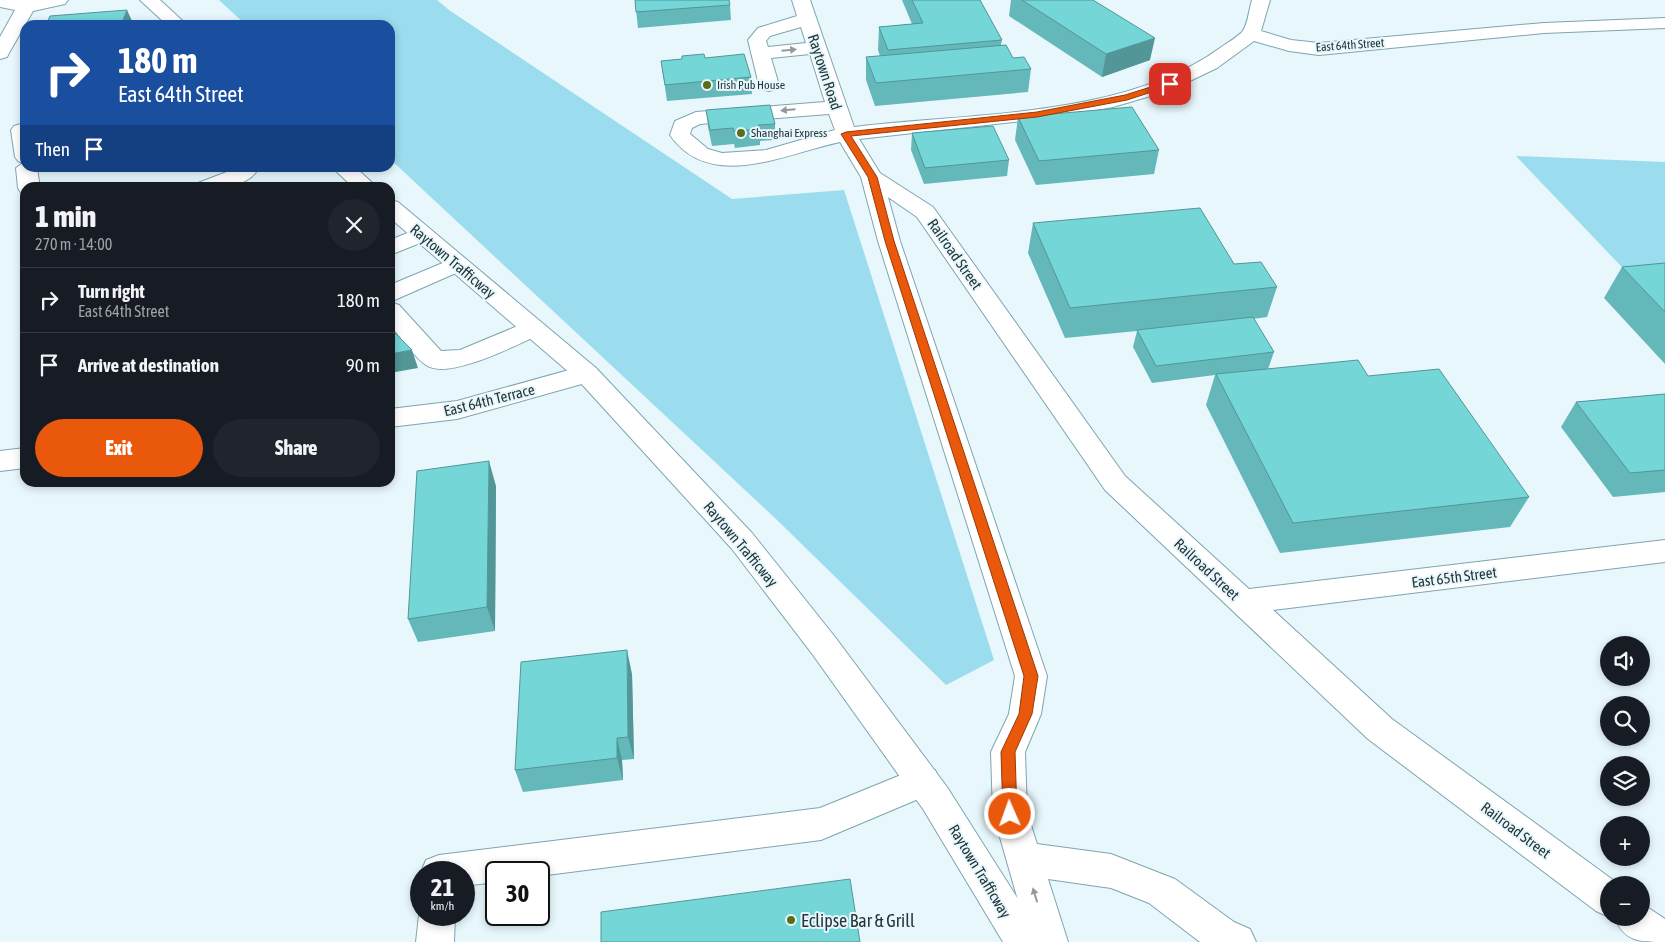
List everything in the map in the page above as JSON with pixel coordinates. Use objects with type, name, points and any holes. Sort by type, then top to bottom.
[{"type":"street","points":[[0,2],[28,3],[59,0]]},
{"type":"street","points":[[149,0],[172,20]]},
{"type":"street","name":"Raytown Road","points":[[801,0],[846,134],[872,177],[889,241],[1031,676],[1025,714],[1008,752],[1010,814],[1049,942]]},
{"type":"street","points":[[836,107],[696,118],[682,125],[680,135],[694,151],[717,159],[765,156],[846,134],[1037,114],[1127,98],[1170,84],[1207,66],[1235,49],[1251,34],[1261,0]]},
{"type":"street","points":[[0,53],[7,29],[28,3]]},
{"type":"street","points":[[769,85],[759,46],[764,32],[807,19]]},
{"type":"street","name":"East 64th Street","points":[[1251,34],[1288,45],[1319,49],[1544,28],[1665,23]]},
{"type":"street","points":[[759,46],[817,48]]},
{"type":"street","points":[[0,132],[20,129]]},
{"type":"street","points":[[219,182],[241,172]]},
{"type":"street","points":[[349,172],[361,182]]},
{"type":"street","name":"Railroad Street","points":[[872,177],[926,212],[1115,482],[1380,729],[1600,892]]},
{"type":"street","name":"Raytown Trafficway","points":[[395,211],[587,374],[742,541],[824,646],[923,781],[1024,942]]},
{"type":"street","points":[[395,246],[422,234]]},
{"type":"street","points":[[395,292],[458,264]]},
{"type":"street","points":[[395,316],[435,360],[464,358],[532,328]]},
{"type":"street","name":"East 64th Terrace","points":[[395,417],[457,410],[587,374]]},
{"type":"street","points":[[0,461],[20,459]]},
{"type":"street","name":"East 65th Street","points":[[1242,602],[1665,551]]},
{"type":"street","points":[[475,867],[821,824],[923,781]]},
{"type":"street","points":[[1024,859],[1111,871],[1162,891],[1226,940]]},
{"type":"street","points":[[435,942],[436,926]]},
{"type":"street","points":[[1644,926],[1665,941]]},
{"type":"shaded area","points":[[219,0],[437,0],[449,10],[732,199],[844,190],[994,660],[946,685],[776,519],[395,164],[395,20],[241,20]]},
{"type":"shaded area","points":[[1516,156],[1665,162],[1665,283],[1639,285]]},
{"type":"building","points":[[635,0],[729,0],[730,5],[636,12]]},
{"type":"building","points":[[912,0],[980,0],[1002,40],[888,50],[879,27],[923,23]]},
{"type":"building","points":[[1022,0],[1093,0],[1155,38],[1106,54]]},
{"type":"building","points":[[127,10],[123,20],[48,20],[50,16]]},
{"type":"building","points":[[1006,45],[1013,58],[1024,57],[1031,69],[876,83],[866,57]]},
{"type":"building","points":[[704,54],[705,58],[744,54],[751,77],[665,85],[661,61],[682,59],[682,56]]},
{"type":"building","points":[[770,105],[775,124],[758,125],[759,129],[734,131],[733,128],[710,130],[706,110]]},
{"type":"building","points":[[1132,107],[1159,150],[1039,161],[1018,117]]},
{"type":"building","points":[[993,126],[1009,160],[925,168],[912,133]]},
{"type":"building","points":[[1200,208],[1234,264],[1261,262],[1277,287],[1070,308],[1033,223]]},
{"type":"building","points":[[1665,263],[1665,312],[1622,267]]},
{"type":"building","points":[[1253,317],[1274,352],[1156,366],[1137,330]]},
{"type":"building","points":[[395,333],[412,350],[395,353]]},
{"type":"building","points":[[1358,360],[1368,376],[1439,369],[1529,497],[1293,523],[1216,374]]},
{"type":"building","points":[[1665,394],[1665,470],[1630,473],[1576,402]]},
{"type":"building","points":[[489,461],[487,607],[408,619],[417,471]]},
{"type":"building","points":[[627,650],[628,737],[617,738],[617,758],[515,770],[521,662]]},
{"type":"building","points":[[850,879],[860,942],[601,942],[601,912]]},
{"type":"place","name":"Irish Pub House","points":[[707,85]]},
{"type":"place","name":"Shanghai Express","points":[[741,133]]},
{"type":"place","name":"Eclipse Bar & Grill","points":[[791,920]]},
{"type":"route","points":[[1010,814],[1008,752],[1025,714],[1031,676],[889,241],[872,177],[846,134],[1037,114],[1127,98],[1170,84]]}]
